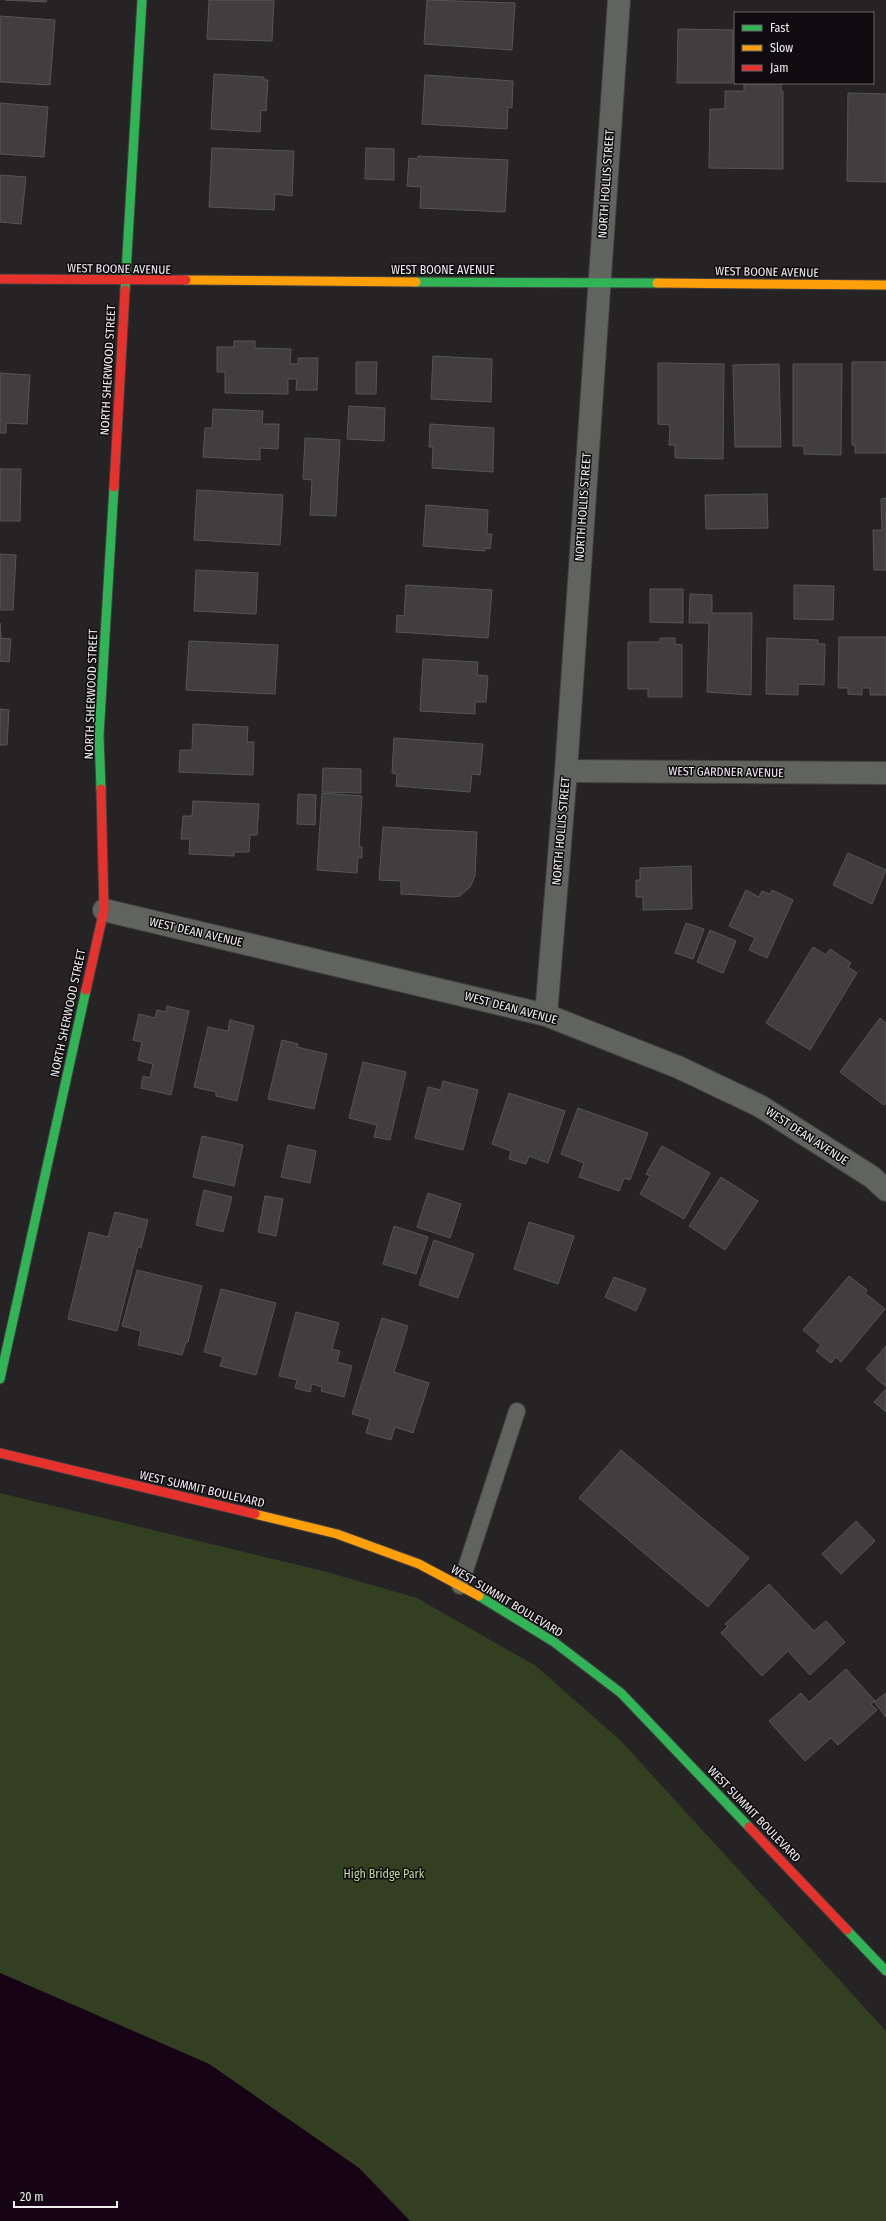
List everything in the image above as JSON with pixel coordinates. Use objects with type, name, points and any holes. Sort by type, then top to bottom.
[{"type":"street","name":"NORTH SHERWOOD STREET","points":[[0,1379],[104,910],[99,736],[142,0]]},
{"type":"street","name":"NORTH HOLLIS STREET","points":[[546,1015],[566,771],[619,0]]},
{"type":"street","name":"WEST BOONE AVENUE","points":[[0,279],[886,285]]},
{"type":"street","name":"WEST GARDNER AVENUE","points":[[566,771],[886,774]]},
{"type":"street","name":"WEST DEAN AVENUE","points":[[104,910],[546,1015],[678,1067],[760,1106],[872,1177],[886,1190]]},
{"type":"street","name":"WEST SUMMIT BOULEVARD","points":[[0,1453],[337,1534],[419,1564],[460,1586],[554,1642],[621,1692],[886,1971]]},
{"type":"lane","points":[[460,1586],[517,1411]]},
{"type":"green space","name":"High Bridge Park","points":[[0,1493],[327,1572],[417,1598],[536,1666],[621,1741],[886,2031],[886,2221],[410,2221],[359,2168],[209,2064],[0,1973]]},
{"type":"shaded area","points":[[0,1973],[209,2064],[359,2168],[410,2221],[0,2221]]},
{"type":"building","points":[[5,0],[47,0],[46,2]]},
{"type":"building","points":[[209,0],[274,0],[272,41],[207,39]]},
{"type":"building","points":[[427,0],[515,3],[512,50],[424,44]]},
{"type":"building","points":[[0,16],[55,20],[50,85],[0,82]]},
{"type":"building","points":[[678,29],[733,30],[732,83],[677,83]]},
{"type":"building","points":[[214,74],[264,77],[264,80],[268,80],[266,111],[261,110],[260,132],[211,129]]},
{"type":"building","points":[[425,75],[513,81],[512,108],[508,107],[507,129],[422,124]]},
{"type":"building","points":[[744,84],[781,84],[781,91],[783,91],[783,169],[709,168],[710,109],[725,109],[725,91],[744,91]]},
{"type":"building","points":[[848,93],[886,94],[886,182],[847,181]]},
{"type":"building","points":[[0,103],[48,107],[44,157],[0,154]]},
{"type":"building","points":[[212,148],[294,151],[292,196],[275,194],[274,210],[209,207]]},
{"type":"building","points":[[366,148],[394,149],[394,180],[365,179]]},
{"type":"building","points":[[418,156],[508,160],[505,212],[420,208],[421,187],[407,186],[409,158],[418,159]]},
{"type":"building","points":[[0,175],[26,177],[21,224],[0,222]]},
{"type":"building","points":[[234,341],[255,341],[255,348],[291,349],[290,364],[298,364],[298,358],[318,358],[317,390],[296,390],[297,379],[288,379],[288,394],[225,393],[225,372],[217,372],[217,347],[234,347]]},
{"type":"building","points":[[433,356],[492,359],[491,402],[431,399]]},
{"type":"building","points":[[356,362],[377,362],[376,394],[356,394]]},
{"type":"building","points":[[852,362],[886,362],[886,453],[855,453],[855,445],[852,445]]},
{"type":"building","points":[[658,363],[724,364],[723,459],[675,458],[675,445],[669,445],[670,425],[658,424]]},
{"type":"building","points":[[779,364],[781,447],[735,447],[733,365]]},
{"type":"building","points":[[793,364],[842,364],[841,455],[804,454],[804,446],[793,446]]},
{"type":"building","points":[[0,373],[30,375],[27,424],[6,423],[6,433],[0,433]]},
{"type":"building","points":[[349,406],[385,408],[384,441],[347,439]]},
{"type":"building","points":[[213,409],[263,411],[262,424],[279,424],[278,449],[260,448],[260,460],[203,457],[205,428],[212,428]]},
{"type":"building","points":[[430,424],[494,428],[493,472],[432,468],[433,447],[429,447]]},
{"type":"building","points":[[305,438],[340,440],[336,516],[310,515],[312,480],[303,479]]},
{"type":"building","points":[[0,469],[21,469],[20,521],[0,521]]},
{"type":"building","points":[[197,490],[283,495],[280,545],[194,540]]},
{"type":"building","points":[[767,494],[768,528],[706,529],[705,495]]},
{"type":"building","points":[[886,498],[886,570],[874,570],[873,530],[882,530],[881,499]]},
{"type":"building","points":[[426,505],[488,510],[487,534],[492,534],[490,549],[485,548],[485,551],[423,546]]},
{"type":"building","points":[[0,554],[16,555],[13,610],[0,610]]},
{"type":"building","points":[[196,570],[258,573],[256,614],[194,611]]},
{"type":"building","points":[[406,585],[492,590],[488,638],[396,632],[397,615],[404,616]]},
{"type":"building","points":[[794,585],[834,586],[833,620],[794,619]]},
{"type":"building","points":[[650,589],[683,589],[683,623],[650,622]]},
{"type":"building","points":[[690,594],[712,595],[712,613],[752,613],[751,695],[707,692],[709,623],[689,623]]},
{"type":"building","points":[[0,623],[1,638],[11,639],[9,662],[0,661]]},
{"type":"building","points":[[839,637],[886,637],[886,695],[870,695],[870,688],[862,688],[862,695],[848,694],[848,688],[838,688]]},
{"type":"building","points":[[660,638],[675,638],[675,644],[682,645],[682,697],[648,697],[648,689],[628,689],[628,642],[660,642]]},
{"type":"building","points":[[767,638],[818,640],[818,644],[825,644],[824,685],[798,684],[798,695],[766,694]]},
{"type":"building","points":[[189,641],[278,645],[275,694],[186,690]]},
{"type":"building","points":[[423,659],[478,662],[477,675],[488,676],[486,702],[475,702],[475,714],[420,711]]},
{"type":"building","points":[[0,709],[9,710],[7,745],[0,745]]},
{"type":"building","points":[[193,724],[248,727],[247,742],[254,742],[253,775],[179,772],[180,750],[192,750]]},
{"type":"building","points":[[394,738],[483,744],[480,775],[472,774],[470,792],[396,786],[397,774],[392,773]]},
{"type":"building","points":[[323,768],[361,769],[361,793],[322,792]]},
{"type":"building","points":[[322,793],[362,796],[359,847],[362,847],[362,858],[358,857],[357,873],[317,870]]},
{"type":"building","points":[[298,794],[316,795],[315,825],[297,824]]},
{"type":"building","points":[[193,801],[259,804],[257,835],[250,835],[249,852],[234,852],[234,856],[189,854],[190,839],[181,839],[183,816],[192,816]]},
{"type":"building","points":[[383,827],[477,832],[475,876],[470,887],[460,896],[454,897],[401,894],[401,881],[379,880]]},
{"type":"building","points":[[848,853],[886,870],[872,904],[833,885]]},
{"type":"building","points":[[691,866],[692,909],[643,910],[643,897],[636,897],[636,880],[640,880],[640,868]]},
{"type":"building","points":[[746,890],[759,897],[762,891],[770,894],[772,890],[793,900],[767,958],[749,950],[755,938],[729,926]]},
{"type":"building","points":[[686,923],[704,929],[693,959],[675,953]]},
{"type":"building","points":[[710,930],[736,941],[723,973],[697,962]]},
{"type":"building","points":[[813,947],[826,955],[830,949],[851,963],[848,967],[857,973],[810,1050],[766,1023]]},
{"type":"building","points":[[167,1006],[189,1011],[171,1095],[141,1088],[143,1076],[150,1078],[153,1064],[138,1060],[142,1042],[133,1040],[139,1014],[155,1018],[157,1010],[166,1012]]},
{"type":"building","points":[[880,1018],[886,1023],[886,1103],[884,1105],[840,1072]]},
{"type":"building","points":[[230,1020],[254,1026],[237,1101],[216,1096],[216,1092],[194,1087],[208,1027],[228,1031]]},
{"type":"building","points":[[282,1040],[298,1044],[297,1047],[327,1054],[314,1109],[268,1099]]},
{"type":"building","points":[[363,1062],[406,1072],[390,1140],[374,1137],[377,1125],[349,1118]]},
{"type":"building","points":[[443,1081],[478,1090],[463,1150],[415,1138],[428,1087],[441,1090]]},
{"type":"building","points":[[509,1093],[565,1111],[548,1163],[529,1156],[526,1164],[509,1159],[511,1151],[492,1144]]},
{"type":"building","points":[[578,1108],[648,1133],[630,1180],[624,1178],[619,1191],[579,1177],[584,1163],[561,1154]]},
{"type":"building","points":[[202,1136],[243,1145],[234,1186],[193,1177]]},
{"type":"building","points":[[288,1145],[316,1151],[310,1183],[281,1177]]},
{"type":"building","points":[[662,1146],[710,1173],[684,1219],[640,1194],[650,1176],[646,1174]]},
{"type":"building","points":[[721,1177],[758,1201],[725,1250],[689,1226]]},
{"type":"building","points":[[204,1190],[232,1197],[223,1232],[196,1225]]},
{"type":"building","points":[[428,1193],[461,1204],[450,1238],[417,1227]]},
{"type":"building","points":[[265,1196],[283,1199],[276,1236],[258,1232]]},
{"type":"building","points":[[115,1212],[148,1220],[141,1248],[138,1247],[117,1331],[68,1319],[89,1232],[108,1237]]},
{"type":"building","points":[[529,1222],[574,1236],[558,1284],[514,1269]]},
{"type":"building","points":[[394,1226],[428,1237],[416,1274],[383,1264]]},
{"type":"building","points":[[434,1240],[474,1254],[458,1298],[419,1285]]},
{"type":"building","points":[[137,1270],[202,1286],[188,1342],[186,1342],[182,1355],[138,1345],[141,1331],[122,1326]]},
{"type":"building","points":[[849,1276],[867,1290],[865,1293],[885,1309],[841,1362],[836,1357],[831,1363],[816,1351],[821,1345],[803,1330]]},
{"type":"building","points":[[614,1277],[646,1289],[636,1311],[605,1297]]},
{"type":"building","points":[[221,1289],[276,1303],[256,1375],[220,1366],[223,1357],[204,1352]]},
{"type":"building","points":[[296,1312],[339,1323],[332,1349],[340,1351],[337,1362],[352,1366],[344,1397],[321,1391],[322,1387],[312,1384],[310,1392],[295,1388],[297,1380],[279,1376]]},
{"type":"building","points":[[382,1318],[408,1326],[394,1372],[429,1383],[413,1433],[395,1427],[391,1440],[366,1433],[370,1419],[352,1414]]},
{"type":"building","points":[[886,1346],[886,1387],[866,1369]]},
{"type":"building","points":[[886,1389],[886,1412],[874,1402]]},
{"type":"building","points":[[621,1450],[749,1558],[708,1607],[579,1498]]},
{"type":"building","points":[[856,1521],[875,1541],[841,1574],[822,1554]]},
{"type":"building","points":[[769,1584],[814,1631],[826,1621],[845,1642],[810,1675],[788,1651],[762,1676],[721,1633],[728,1626],[725,1624]]},
{"type":"building","points":[[846,1669],[875,1701],[871,1704],[877,1710],[838,1745],[831,1738],[805,1761],[769,1721],[801,1693],[809,1702]]},
{"type":"building","points":[[886,1693],[886,1717],[874,1702]]},
{"type":"traffic: fast","points":[[125,290],[142,0]]},
{"type":"traffic: fast","points":[[416,282],[657,283]]},
{"type":"traffic: fast","points":[[101,789],[99,736],[114,487]]},
{"type":"traffic: fast","points":[[0,1379],[86,990]]},
{"type":"traffic: fast","points":[[479,1596],[554,1642],[621,1693],[749,1827]]},
{"type":"traffic: fast","points":[[847,1930],[886,1971]]},
{"type":"traffic: slow","points":[[186,280],[416,282]]},
{"type":"traffic: slow","points":[[657,283],[886,285]]},
{"type":"traffic: slow","points":[[255,1514],[337,1534],[419,1564],[479,1596]]},
{"type":"traffic: jam","points":[[0,279],[186,280]]},
{"type":"traffic: jam","points":[[114,487],[125,290]]},
{"type":"traffic: jam","points":[[86,990],[104,910],[101,789]]},
{"type":"traffic: jam","points":[[0,1453],[255,1514]]},
{"type":"traffic: jam","points":[[749,1827],[847,1930]]}]
